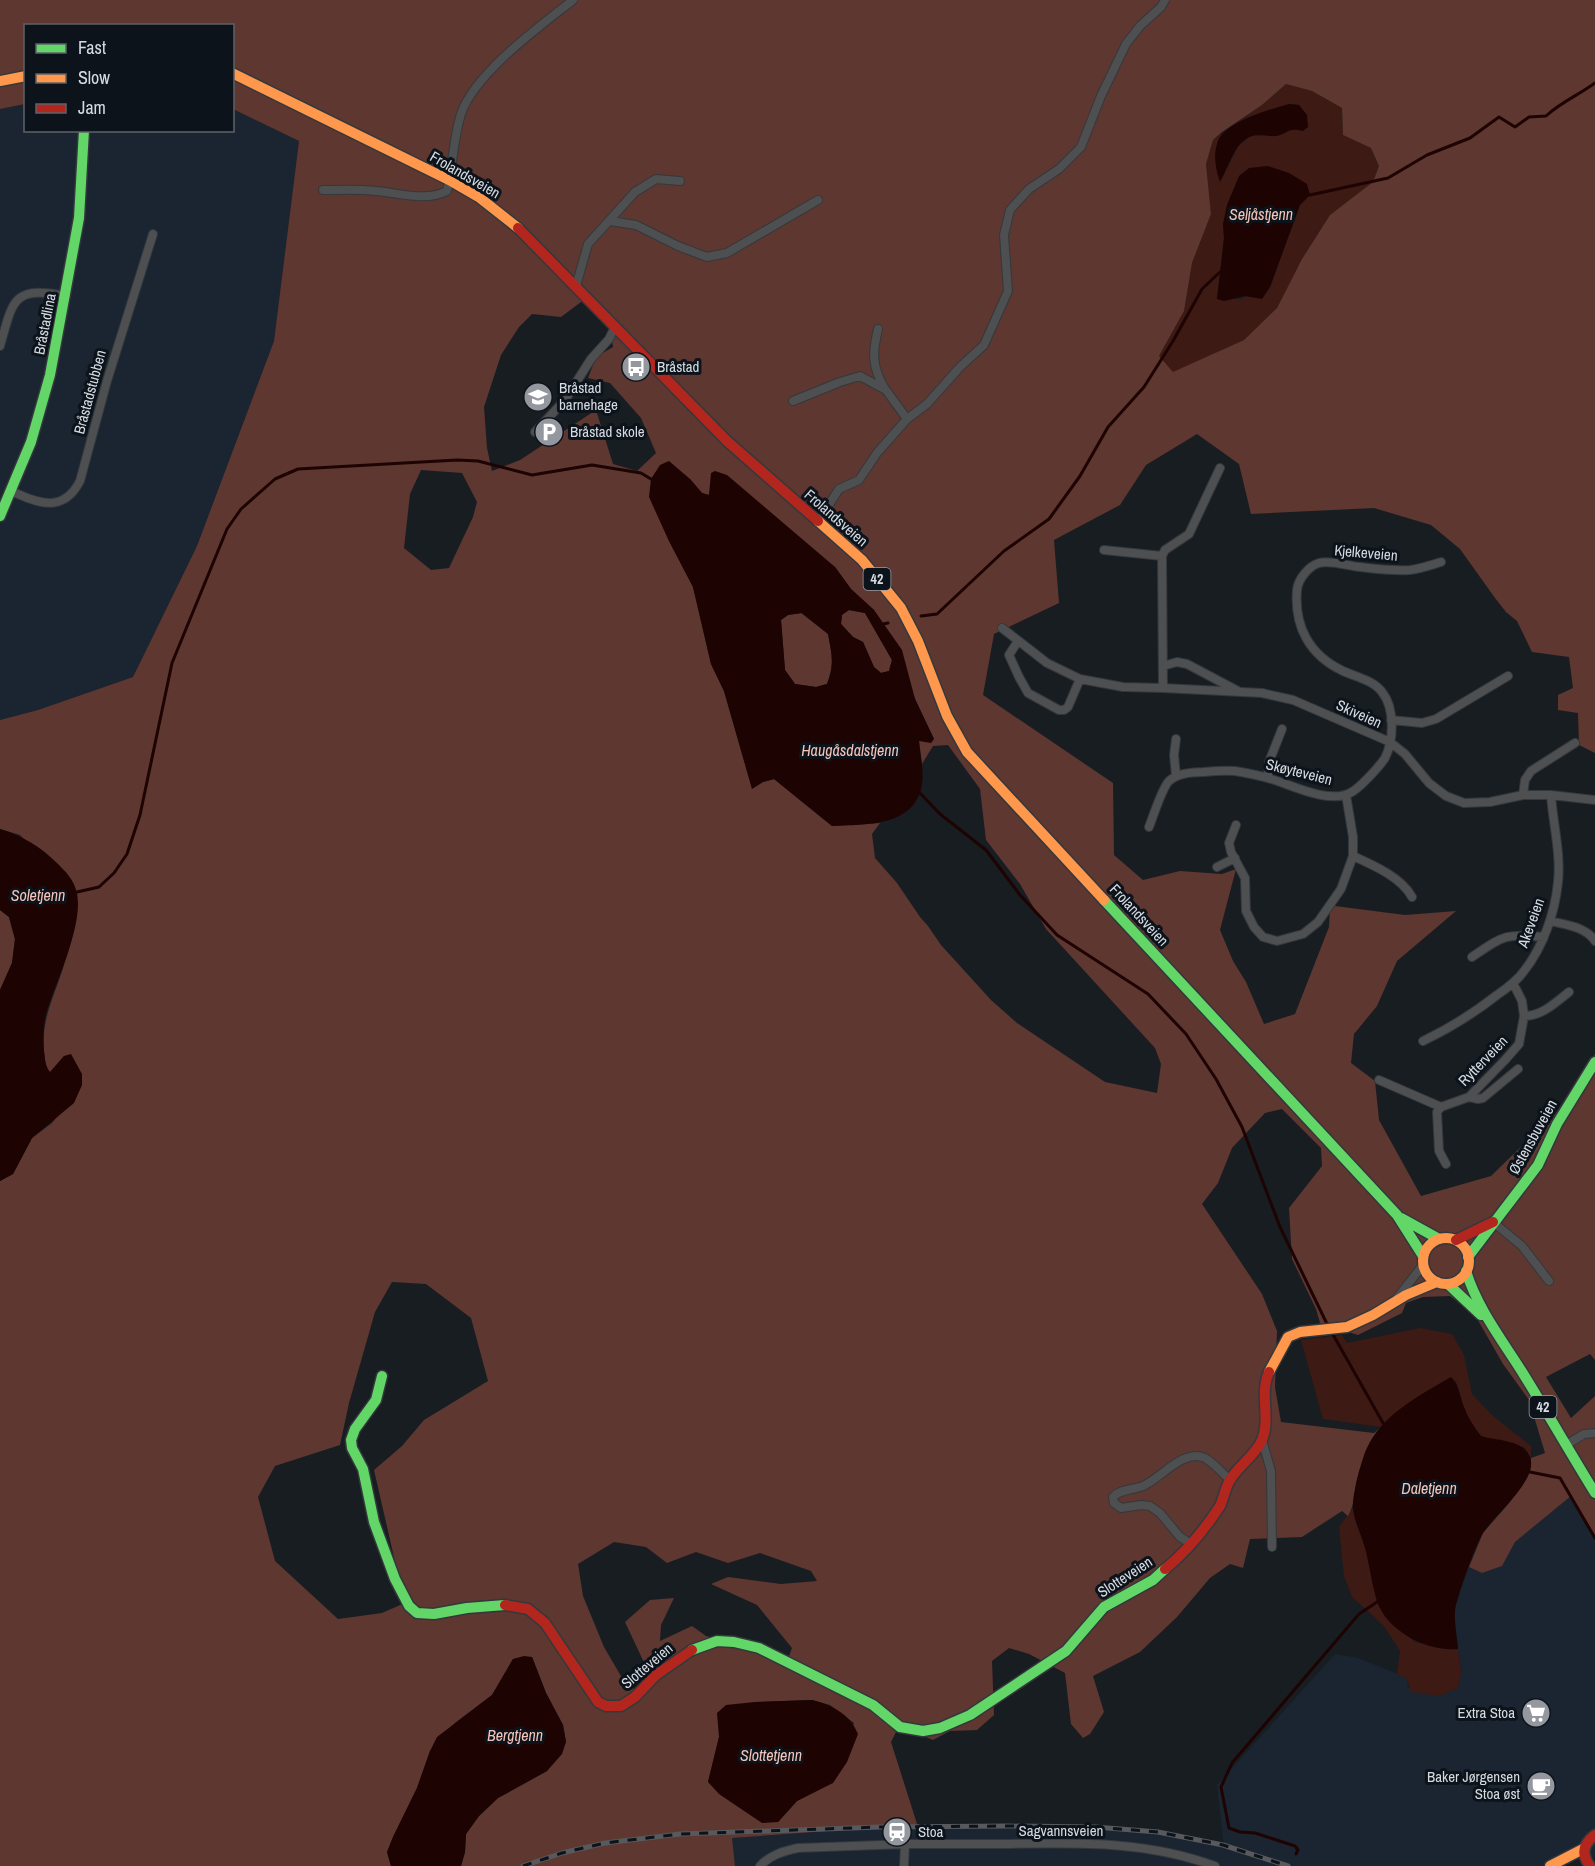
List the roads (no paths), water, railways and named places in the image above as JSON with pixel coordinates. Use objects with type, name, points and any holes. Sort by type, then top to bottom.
[{"type":"main road","name":"Frolandsveien","points":[[234,74],[449,180],[480,198],[512,222],[727,441],[862,560],[902,608],[918,641],[947,716],[967,752],[1397,1215],[1423,1260]]},
{"type":"main road","points":[[0,81],[24,76]]},
{"type":"main road","name":"Bråstadlina","points":[[0,516],[31,442],[45,397],[66,296],[81,197],[84,132]]},
{"type":"main road","name":"Østensbuveien","points":[[1468,1257],[1538,1166],[1557,1124],[1595,1062]]},
{"type":"main road","name":"Frolandsveien","points":[[1397,1215],[1439,1239]]},
{"type":"main road","name":"Østensbuveien","points":[[1456,1240],[1493,1222]]},
{"type":"main road","points":[[1423,1260],[1429,1245],[1439,1239]]},
{"type":"main road","name":"42","points":[[1439,1239],[1456,1240]]},
{"type":"main road","points":[[1262,1440],[1265,1420],[1265,1381],[1288,1337],[1300,1332],[1338,1330],[1347,1327],[1437,1282],[1448,1284],[1462,1277],[1466,1271],[1468,1257],[1466,1250],[1456,1240]]},
{"type":"main road","name":"42","points":[[1423,1260],[1428,1275],[1437,1282]]},
{"type":"main road","name":"42","points":[[1466,1271],[1488,1322],[1513,1358],[1595,1493]]},
{"type":"main road","name":"42","points":[[1448,1284],[1488,1322]]},
{"type":"main road","name":"Slotteveien","points":[[382,1376],[376,1400],[355,1429],[351,1440],[352,1448],[363,1469],[374,1522],[395,1579],[409,1606],[417,1612],[434,1614],[504,1605],[528,1609],[536,1614],[554,1635],[598,1702],[606,1706],[621,1706],[635,1697],[656,1675],[693,1649],[717,1641],[734,1642],[759,1648],[873,1705],[900,1727],[923,1731],[940,1728],[970,1715],[1066,1651],[1104,1607],[1153,1580],[1174,1562],[1205,1527],[1221,1504],[1230,1480],[1262,1440]]},
{"type":"main road","points":[[1590,1866],[1584,1859],[1584,1849],[1586,1842],[1595,1835]]},
{"type":"main road","points":[[1550,1866],[1584,1849]]},
{"type":"main road","points":[[1576,1866],[1583,1866]]},
{"type":"street","points":[[323,190],[376,191],[397,195],[436,197],[447,191],[461,114],[475,87],[515,47],[573,0]]},
{"type":"street","points":[[818,522],[839,489],[859,480],[877,453],[907,419],[927,404],[960,367],[984,345],[1008,291],[1004,235],[1010,210],[1029,189],[1059,169],[1081,147],[1101,96],[1126,44],[1166,0]]},
{"type":"street","points":[[576,286],[588,244],[635,192],[656,179],[680,181]]},
{"type":"street","points":[[610,221],[636,225],[678,246],[707,256],[727,253],[818,200]]},
{"type":"street","name":"Bråstadstubben","points":[[11,491],[40,503],[52,504],[65,500],[80,482],[110,370],[153,234]]},
{"type":"street","points":[[0,346],[10,309],[16,300],[35,292],[66,296]]},
{"type":"street","points":[[536,432],[565,400],[591,359],[609,339],[615,327]]},
{"type":"street","points":[[878,329],[873,347],[876,370],[886,390],[907,419]]},
{"type":"street","points":[[793,401],[860,376],[886,390]]},
{"type":"street","points":[[1163,688],[1162,556],[1165,550],[1189,534],[1220,468]]},
{"type":"street","points":[[1104,550],[1162,556]]},
{"type":"street","name":"Kjelkeveien","points":[[1390,742],[1391,720],[1383,692],[1371,682],[1321,659],[1310,645],[1301,626],[1296,606],[1297,585],[1305,572],[1319,563],[1411,570],[1441,562]]},
{"type":"street","name":"Skiveien","points":[[1002,628],[1047,663],[1080,679],[1123,687],[1262,693],[1293,700],[1390,742],[1405,754],[1429,783],[1446,796],[1464,804],[1490,802],[1523,795],[1551,795],[1595,800]]},
{"type":"street","points":[[1018,641],[1010,655],[1030,695],[1059,710],[1064,710],[1068,707],[1080,679]]},
{"type":"street","points":[[1163,666],[1177,662],[1187,664],[1240,691]]},
{"type":"street","points":[[1391,720],[1422,723],[1436,719],[1508,676]]},
{"type":"street","points":[[1268,778],[1269,762],[1282,729]]},
{"type":"street","points":[[1149,827],[1167,783],[1176,776],[1174,755],[1176,739]]},
{"type":"street","name":"Skøyteveien","points":[[1176,776],[1190,772],[1232,771],[1268,778],[1312,793],[1332,796],[1346,795],[1354,791],[1384,758],[1390,742]]},
{"type":"street","points":[[1523,795],[1525,780],[1531,771],[1575,743]]},
{"type":"street","points":[[1236,825],[1229,843],[1231,852],[1245,878],[1246,911],[1254,927],[1263,937],[1277,941],[1303,934],[1318,922],[1341,889],[1353,856],[1351,815],[1346,795]]},
{"type":"street","name":"Akeveien","points":[[1423,1041],[1473,1014],[1513,983],[1523,972],[1544,937],[1558,883],[1559,861],[1552,819],[1551,795]]},
{"type":"street","points":[[1353,856],[1396,879],[1412,897]]},
{"type":"street","points":[[1217,867],[1235,858]]},
{"type":"street","points":[[1550,921],[1584,930],[1595,941]]},
{"type":"street","points":[[1472,957],[1506,936],[1544,937]]},
{"type":"street","name":"Rytterveien","points":[[1441,1107],[1469,1098],[1519,1044],[1524,1016],[1522,1000],[1513,983]]},
{"type":"street","points":[[1524,1016],[1541,1012],[1569,992]]},
{"type":"street","points":[[1469,1098],[1478,1100],[1483,1098],[1518,1069]]},
{"type":"street","points":[[1378,1080],[1441,1107],[1437,1112],[1439,1151],[1446,1164]]},
{"type":"street","points":[[1493,1222],[1522,1246],[1550,1281]]},
{"type":"street","points":[[1393,1303],[1423,1260]]},
{"type":"street","points":[[1566,1446],[1584,1434],[1595,1433]]},
{"type":"street","points":[[1262,1440],[1271,1471],[1272,1547]]},
{"type":"street","points":[[1190,1543],[1180,1537],[1150,1506],[1121,1508],[1114,1503],[1113,1497],[1117,1492],[1144,1485],[1186,1458],[1197,1455],[1207,1459],[1230,1480]]},
{"type":"street","points":[[904,1866],[905,1844]]},
{"type":"street","name":"Sagvannsveien","points":[[760,1866],[780,1852],[798,1848],[905,1844],[1113,1844],[1180,1855],[1215,1866]]},
{"type":"water","points":[[1289,104],[1299,105],[1307,115],[1308,127],[1303,131],[1290,130],[1276,136],[1255,135],[1246,139],[1236,149],[1220,182],[1215,159],[1217,144],[1221,136],[1247,118]]},
{"type":"water","name":"Seljåstjenn","points":[[1268,166],[1289,173],[1307,184],[1310,195],[1300,205],[1270,287],[1262,299],[1245,296],[1224,301],[1217,299],[1224,238],[1223,224],[1227,205],[1239,176],[1249,168]]},
{"type":"water","name":"Haugåsdalstjenn","points":[[669,461],[702,493],[709,495],[711,473],[715,471],[727,475],[835,567],[851,589],[874,610],[902,650],[915,699],[934,739],[931,743],[919,741],[922,784],[910,809],[887,821],[832,826],[774,779],[763,782],[752,789],[724,691],[711,664],[693,587],[649,497],[651,479],[660,465]],"holes":[[[849,610],[865,613],[892,660],[889,671],[881,673],[874,667],[863,642],[853,637],[841,624],[842,615]],[[802,613],[828,634],[832,660],[830,677],[827,684],[816,687],[795,684],[785,670],[781,620],[788,615]]]},
{"type":"water","name":"Soletjenn","points":[[0,829],[24,839],[45,852],[66,873],[76,890],[77,918],[68,952],[46,1014],[43,1042],[50,1072],[64,1056],[71,1054],[82,1074],[82,1085],[74,1103],[32,1138],[13,1174],[0,1181],[0,990],[12,963],[15,939],[9,917],[0,910]]},
{"type":"water","name":"Daletjenn","points":[[1451,1377],[1458,1387],[1467,1415],[1481,1436],[1522,1447],[1530,1457],[1531,1466],[1522,1486],[1483,1533],[1471,1559],[1455,1612],[1458,1649],[1446,1649],[1421,1643],[1399,1630],[1382,1612],[1375,1595],[1366,1552],[1353,1508],[1359,1470],[1373,1437],[1402,1407]]},
{"type":"water","name":"Bergtjenn","points":[[524,1656],[532,1657],[546,1693],[563,1725],[566,1742],[562,1754],[547,1771],[498,1798],[479,1816],[466,1834],[461,1866],[391,1866],[387,1852],[417,1788],[437,1737],[492,1695],[513,1659]]},
{"type":"water","name":"Slottetjenn","points":[[812,1700],[840,1711],[855,1727],[858,1734],[847,1762],[833,1783],[797,1801],[778,1822],[762,1823],[719,1794],[708,1782],[719,1737],[717,1713],[726,1705]]},
{"type":"waterway","points":[[1310,195],[1388,178],[1427,155],[1470,138],[1499,117],[1515,127],[1529,117],[1546,116],[1595,83]]},
{"type":"waterway","points":[[921,616],[937,614],[1004,551],[1049,519],[1080,476],[1108,427],[1144,387],[1202,289],[1220,272]]},
{"type":"waterway","points":[[77,892],[99,887],[114,873],[127,854],[140,815],[172,663],[227,529],[241,509],[275,479],[298,469],[457,460],[478,461],[532,475],[592,465],[641,473],[651,479]]},
{"type":"waterway","points":[[883,624],[888,623]]},
{"type":"waterway","points":[[919,792],[940,814],[986,850],[1020,895],[1057,935],[1148,994],[1186,1034],[1216,1079],[1242,1127],[1280,1227],[1328,1326]]},
{"type":"waterway","points":[[1331,1331],[1383,1423]]},
{"type":"waterway","points":[[1530,1472],[1560,1478],[1595,1538]]},
{"type":"waterway","points":[[1296,1854],[1298,1850],[1295,1846],[1255,1833],[1240,1832],[1229,1828],[1221,1787],[1232,1763],[1359,1614],[1377,1602]]},
{"type":"railway","points":[[523,1866],[562,1853],[605,1843],[680,1834],[880,1827],[1007,1826],[1095,1827],[1158,1832],[1223,1845],[1288,1866]]},
{"type":"place","name":"Bråstad","points":[[636,367]]},
{"type":"place","name":"Bråstad barnehage","points":[[538,397]]},
{"type":"place","name":"Bråstad skole","points":[[549,432]]},
{"type":"place","name":"Extra Stoa","points":[[1536,1713]]},
{"type":"place","name":"Baker Jørgensen Stoa øst","points":[[1541,1786]]},
{"type":"place","name":"Stoa","points":[[897,1832]]}]
